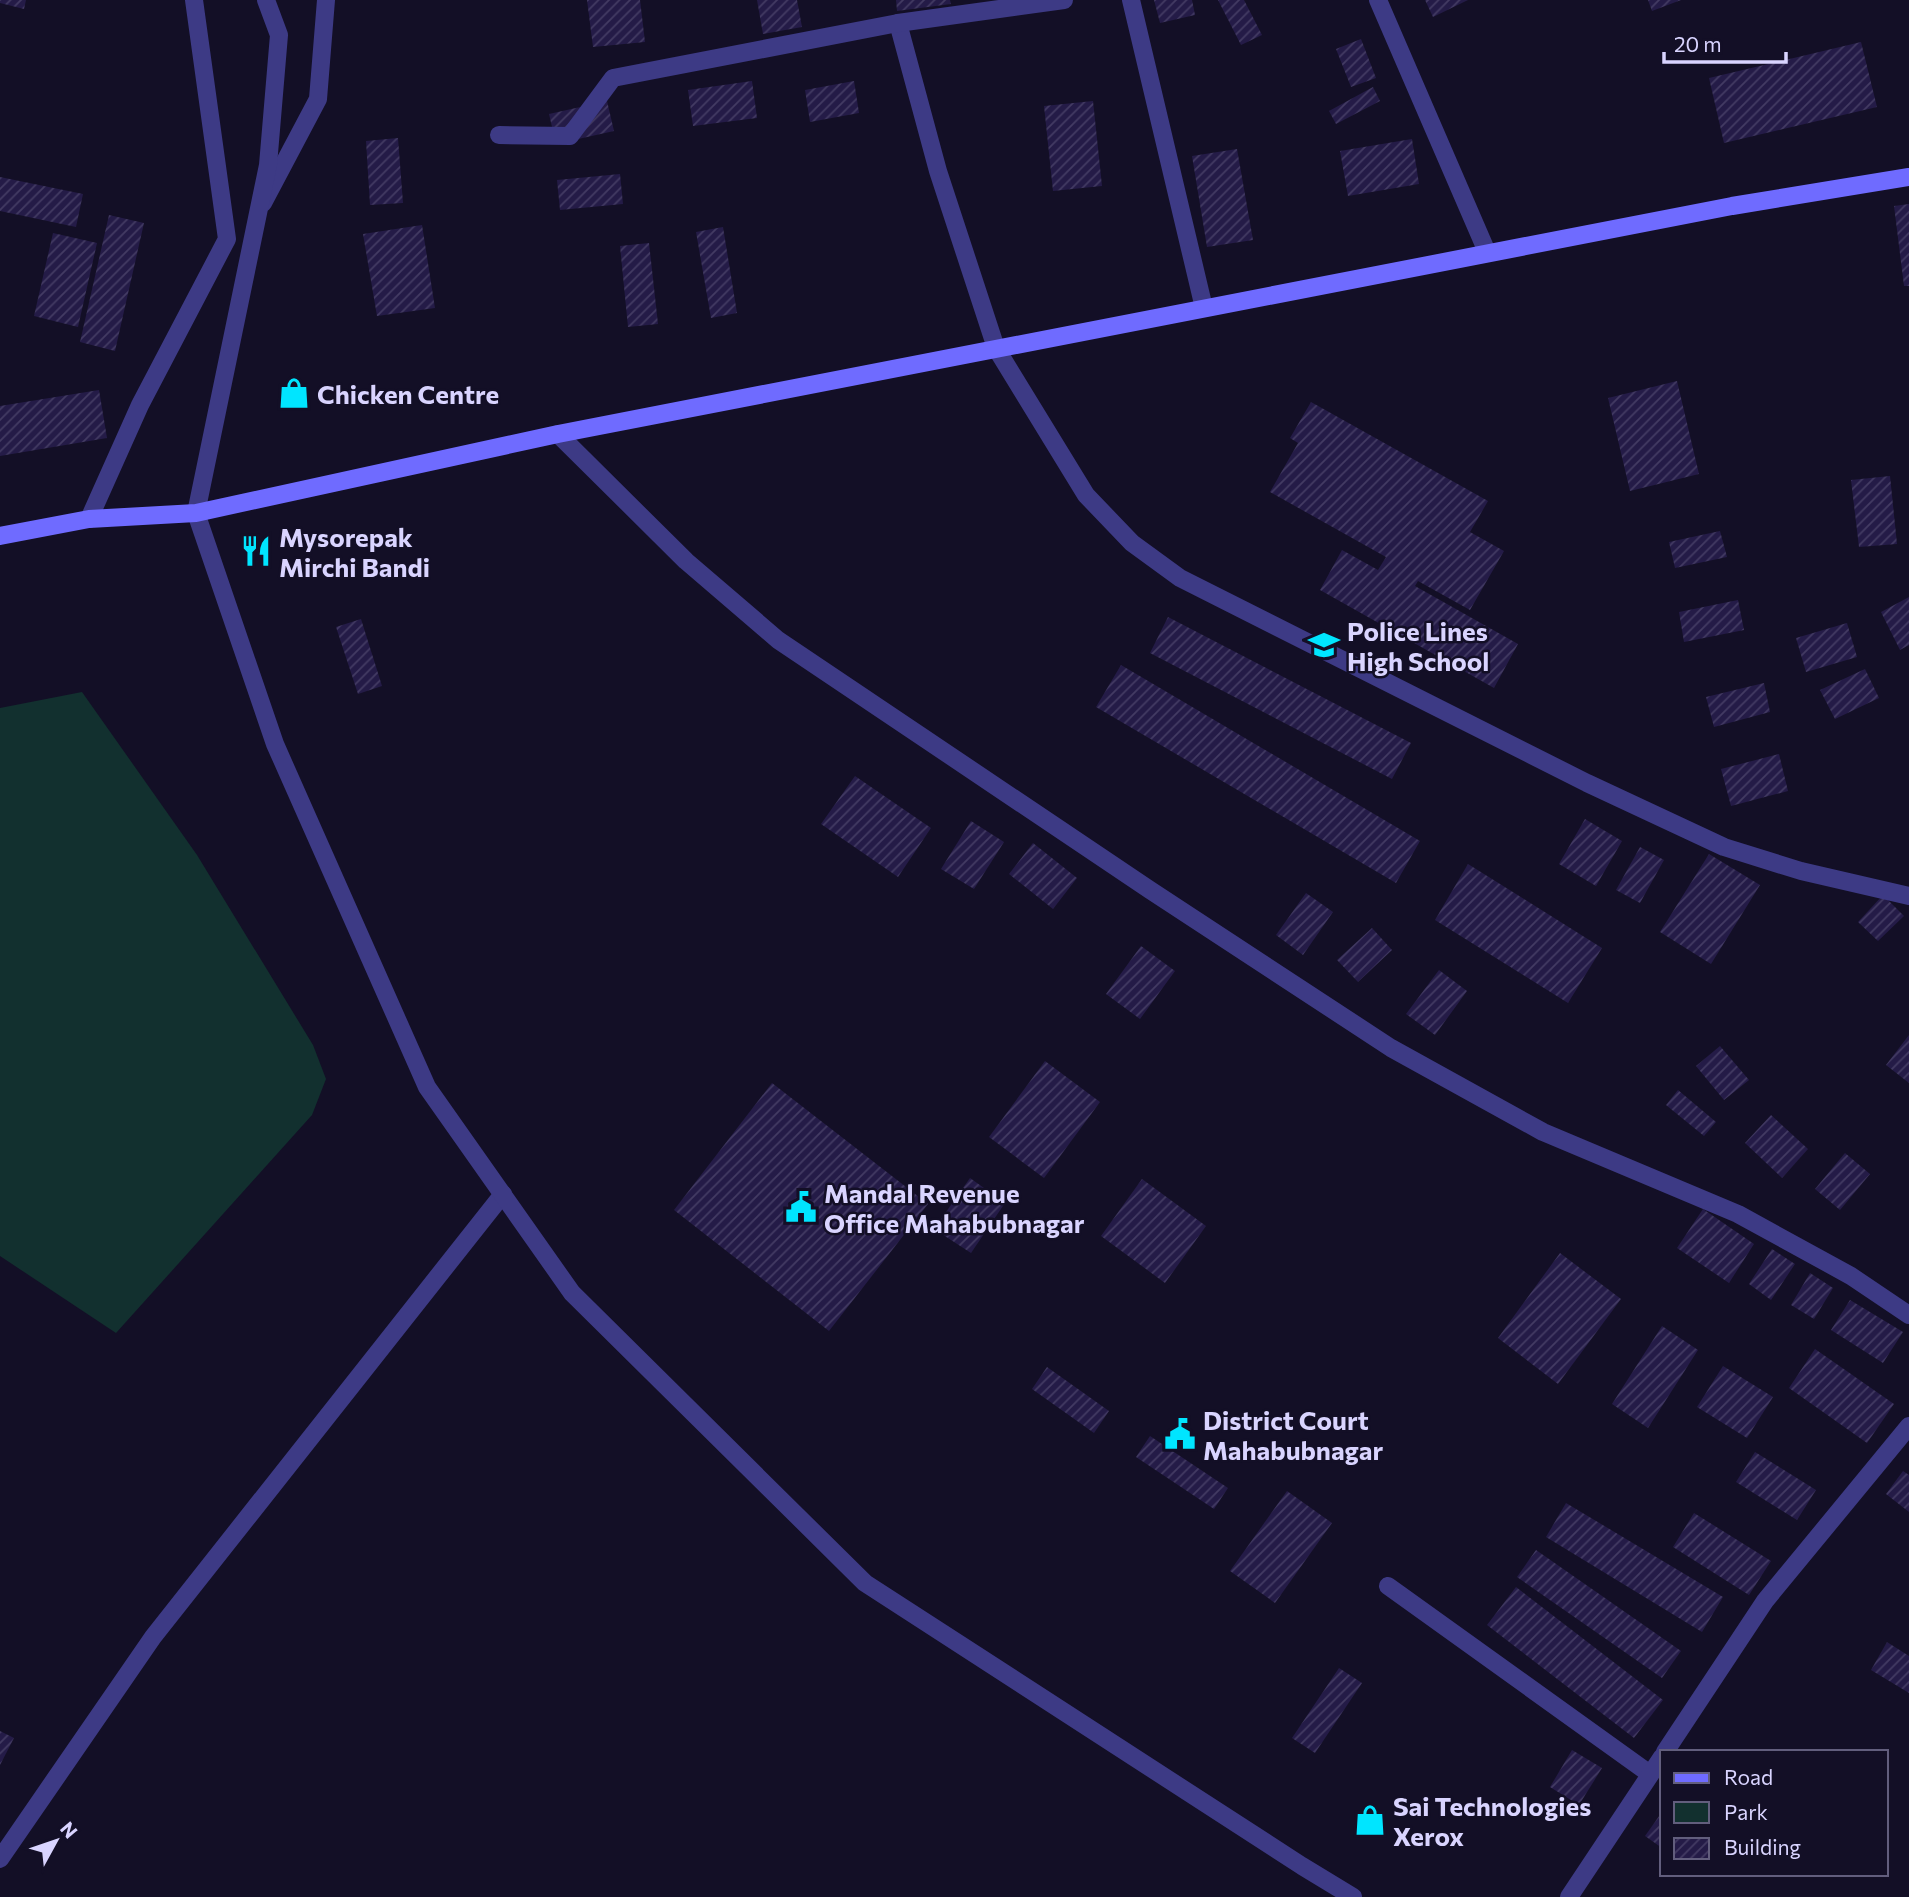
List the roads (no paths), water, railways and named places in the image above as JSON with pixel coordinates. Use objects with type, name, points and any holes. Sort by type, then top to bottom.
[{"type":"main road","points":[[0,536],[89,519],[196,513],[558,434],[996,348],[1732,206],[1909,177]]},
{"type":"street","points":[[89,519],[140,405],[227,239],[194,0]]},
{"type":"street","points":[[266,0],[279,35],[268,164],[196,513],[275,744],[427,1087],[572,1293],[865,1583],[1353,1897]]},
{"type":"street","points":[[258,213],[318,99],[326,0]]},
{"type":"street","points":[[499,135],[570,136],[613,78],[898,23],[1065,0]]},
{"type":"street","points":[[1131,0],[1204,308]]},
{"type":"street","points":[[1378,0],[1487,252]]},
{"type":"street","points":[[898,23],[938,171],[996,348],[1086,495],[1132,543],[1180,578],[1587,783],[1724,847],[1801,871],[1909,896]]},
{"type":"street","points":[[558,434],[686,561],[778,640],[1150,890],[1403,1054],[1543,1132],[1738,1214],[1851,1276],[1909,1315]]},
{"type":"street","points":[[0,1858],[153,1637],[503,1194]]},
{"type":"street","points":[[1666,1750],[1765,1601],[1909,1426]]},
{"type":"street","points":[[1388,1586],[1650,1774]]},
{"type":"street","points":[[1569,1897],[1660,1759]]},
{"type":"place","name":"Chicken Centre","points":[[294,393]]},
{"type":"place","name":"Mysorepak Mirchi Bandi","points":[[256,551]]},
{"type":"place","name":"Police Lines High School","points":[[1324,645]]},
{"type":"place","name":"Mandal Revenue Office Mahabubnagar","points":[[801,1207]]},
{"type":"place","name":"District Court Mahabubnagar","points":[[1180,1434]]},
{"type":"place","name":"Sai Technologies Xerox","points":[[1370,1820]]}]
